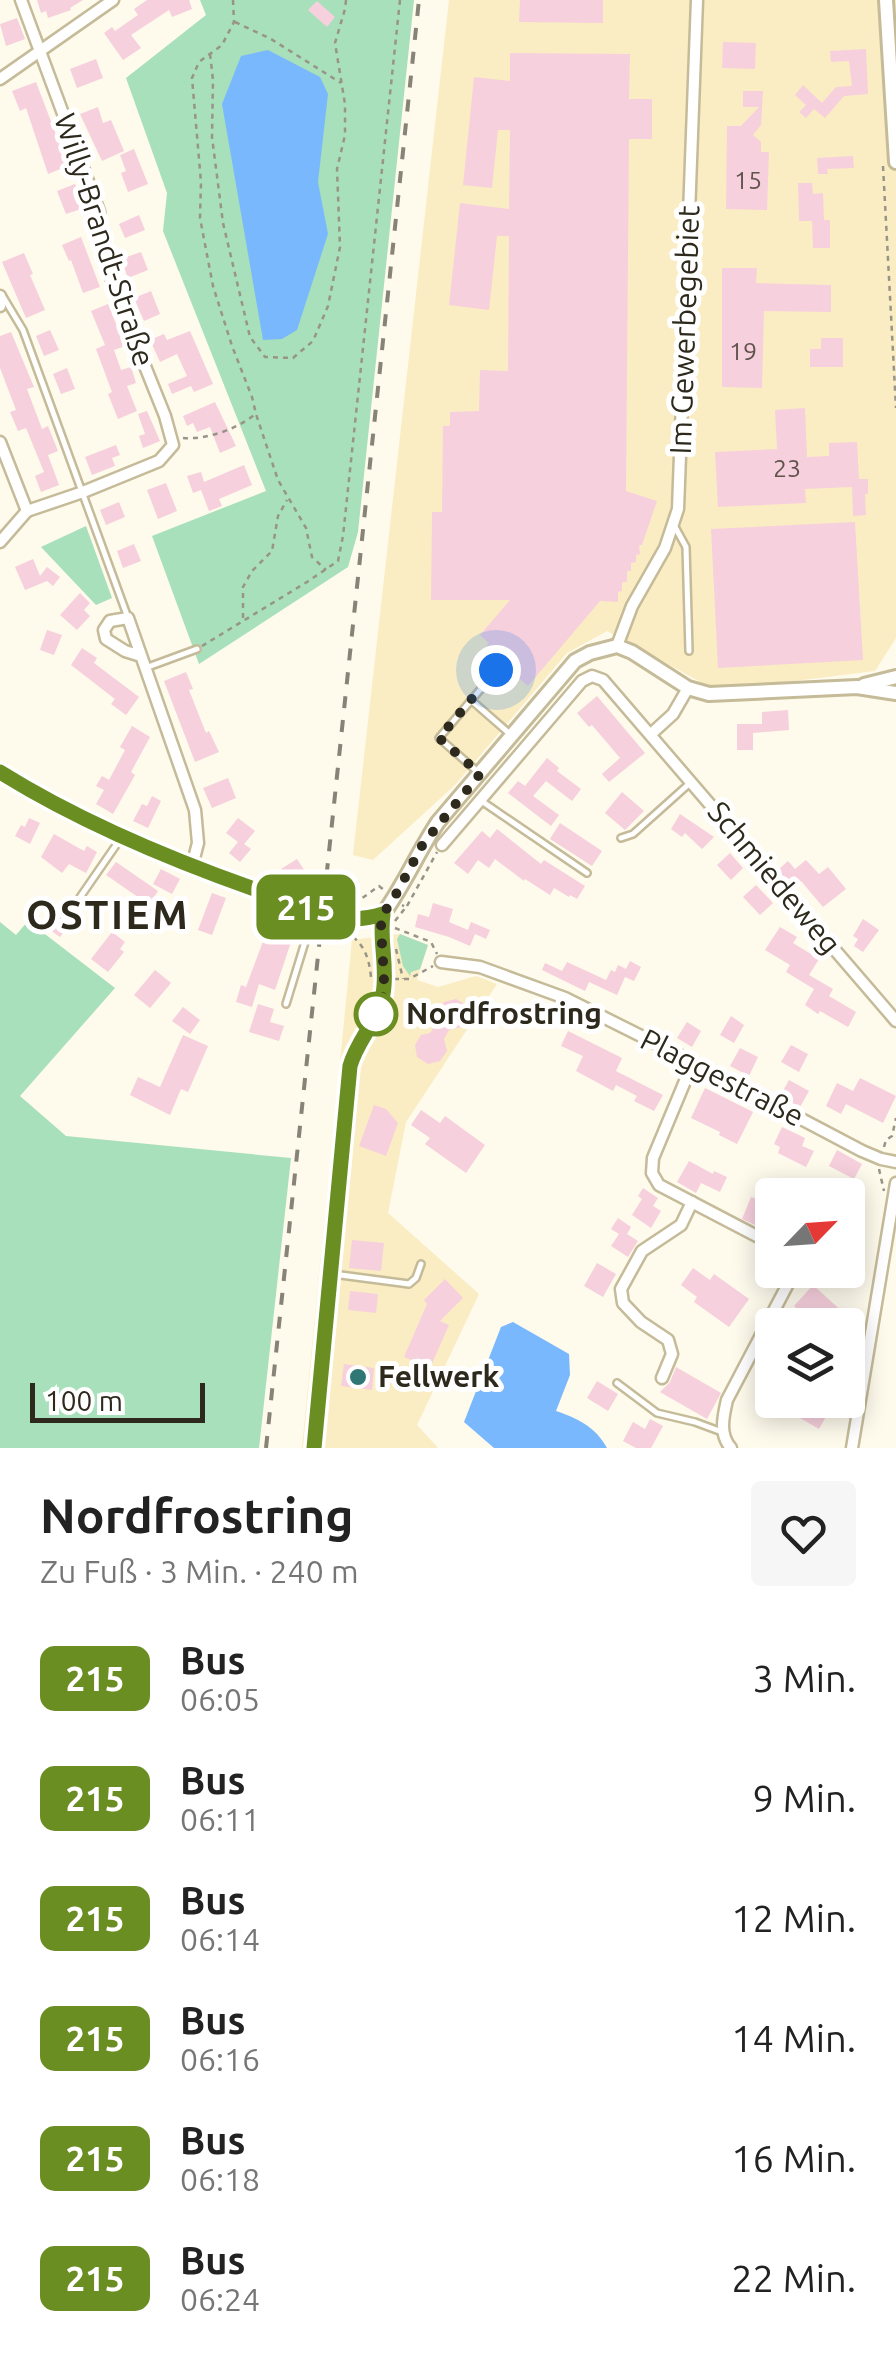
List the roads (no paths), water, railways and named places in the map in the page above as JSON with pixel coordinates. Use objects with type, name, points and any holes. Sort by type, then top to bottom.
[{"type":"street","name":"Willy-Brandt-Straße","points":[[20,0],[99,210],[102,247],[116,294],[172,437],[172,445],[159,461],[83,492]]},
{"type":"street","points":[[0,79],[113,0]]},
{"type":"street","name":"Im Gewerbegebiet","points":[[617,646],[632,606],[666,548],[678,509],[697,0]]},
{"type":"street","points":[[886,0],[889,159]]},
{"type":"street","points":[[0,294],[0,306]]},
{"type":"street","points":[[0,442],[27,511]]},
{"type":"street","points":[[0,542],[27,511],[83,492]]},
{"type":"street","points":[[143,662],[106,639],[104,630],[110,622],[128,618],[195,810],[198,843],[192,866]]},
{"type":"street","points":[[314,1448],[350,1066],[383,996],[381,926],[390,922],[400,903],[423,844],[575,662],[590,653],[617,646],[688,688],[709,694],[857,687],[896,693]]},
{"type":"street","name":"Schmiedeweg","points":[[442,845],[582,680],[592,676],[603,680],[896,1022]]},
{"type":"street","points":[[857,687],[896,677]]},
{"type":"street","points":[[651,734],[674,714],[688,688]]},
{"type":"street","points":[[0,772],[122,836],[192,866],[313,910],[390,922]]},
{"type":"street","name":"Plaggestraße","points":[[441,962],[480,967],[565,998],[881,1159],[896,1162]]},
{"type":"street","points":[[693,1062],[653,1158],[652,1173],[659,1186],[755,1235]]},
{"type":"street","points":[[865,1377],[896,1182]]},
{"type":"street","points":[[662,1378],[672,1354],[668,1340],[622,1304],[621,1289],[642,1251],[682,1225],[692,1202]]},
{"type":"street","points":[[731,1448],[722,1422],[726,1400],[755,1346]]},
{"type":"street","points":[[852,1448],[857,1418]]},
{"type":"lane","points":[[0,294],[23,330],[128,618]]},
{"type":"lane","points":[[674,524],[686,547],[689,651]]},
{"type":"lane","points":[[143,662],[197,649]]},
{"type":"lane","points":[[480,774],[439,738],[496,670]]},
{"type":"lane","points":[[471,700],[512,736]]},
{"type":"lane","points":[[621,838],[633,834],[692,781]]},
{"type":"lane","points":[[480,800],[587,873]]},
{"type":"lane","points":[[74,906],[122,836]]},
{"type":"lane","points":[[286,1004],[313,910]]},
{"type":"lane","points":[[330,1274],[409,1284],[421,1264]]},
{"type":"lane","points":[[617,1383],[657,1414],[724,1433]]},
{"type":"water","points":[[268,50],[320,77],[328,94],[318,182],[328,234],[297,330],[282,339],[263,340],[222,104],[241,56]]},
{"type":"water","points":[[513,1322],[569,1354],[570,1375],[556,1411],[585,1424],[607,1448],[494,1448],[464,1422],[501,1327]]},
{"type":"railway","points":[[266,1448],[419,0]]},
{"type":"place","name":"Nordfrostring","points":[[376,1014]]},
{"type":"place","name":"Fellwerk","points":[[358,1377]]},
{"type":"district","name":"OSTIEM","points":[[108,915]]}]
